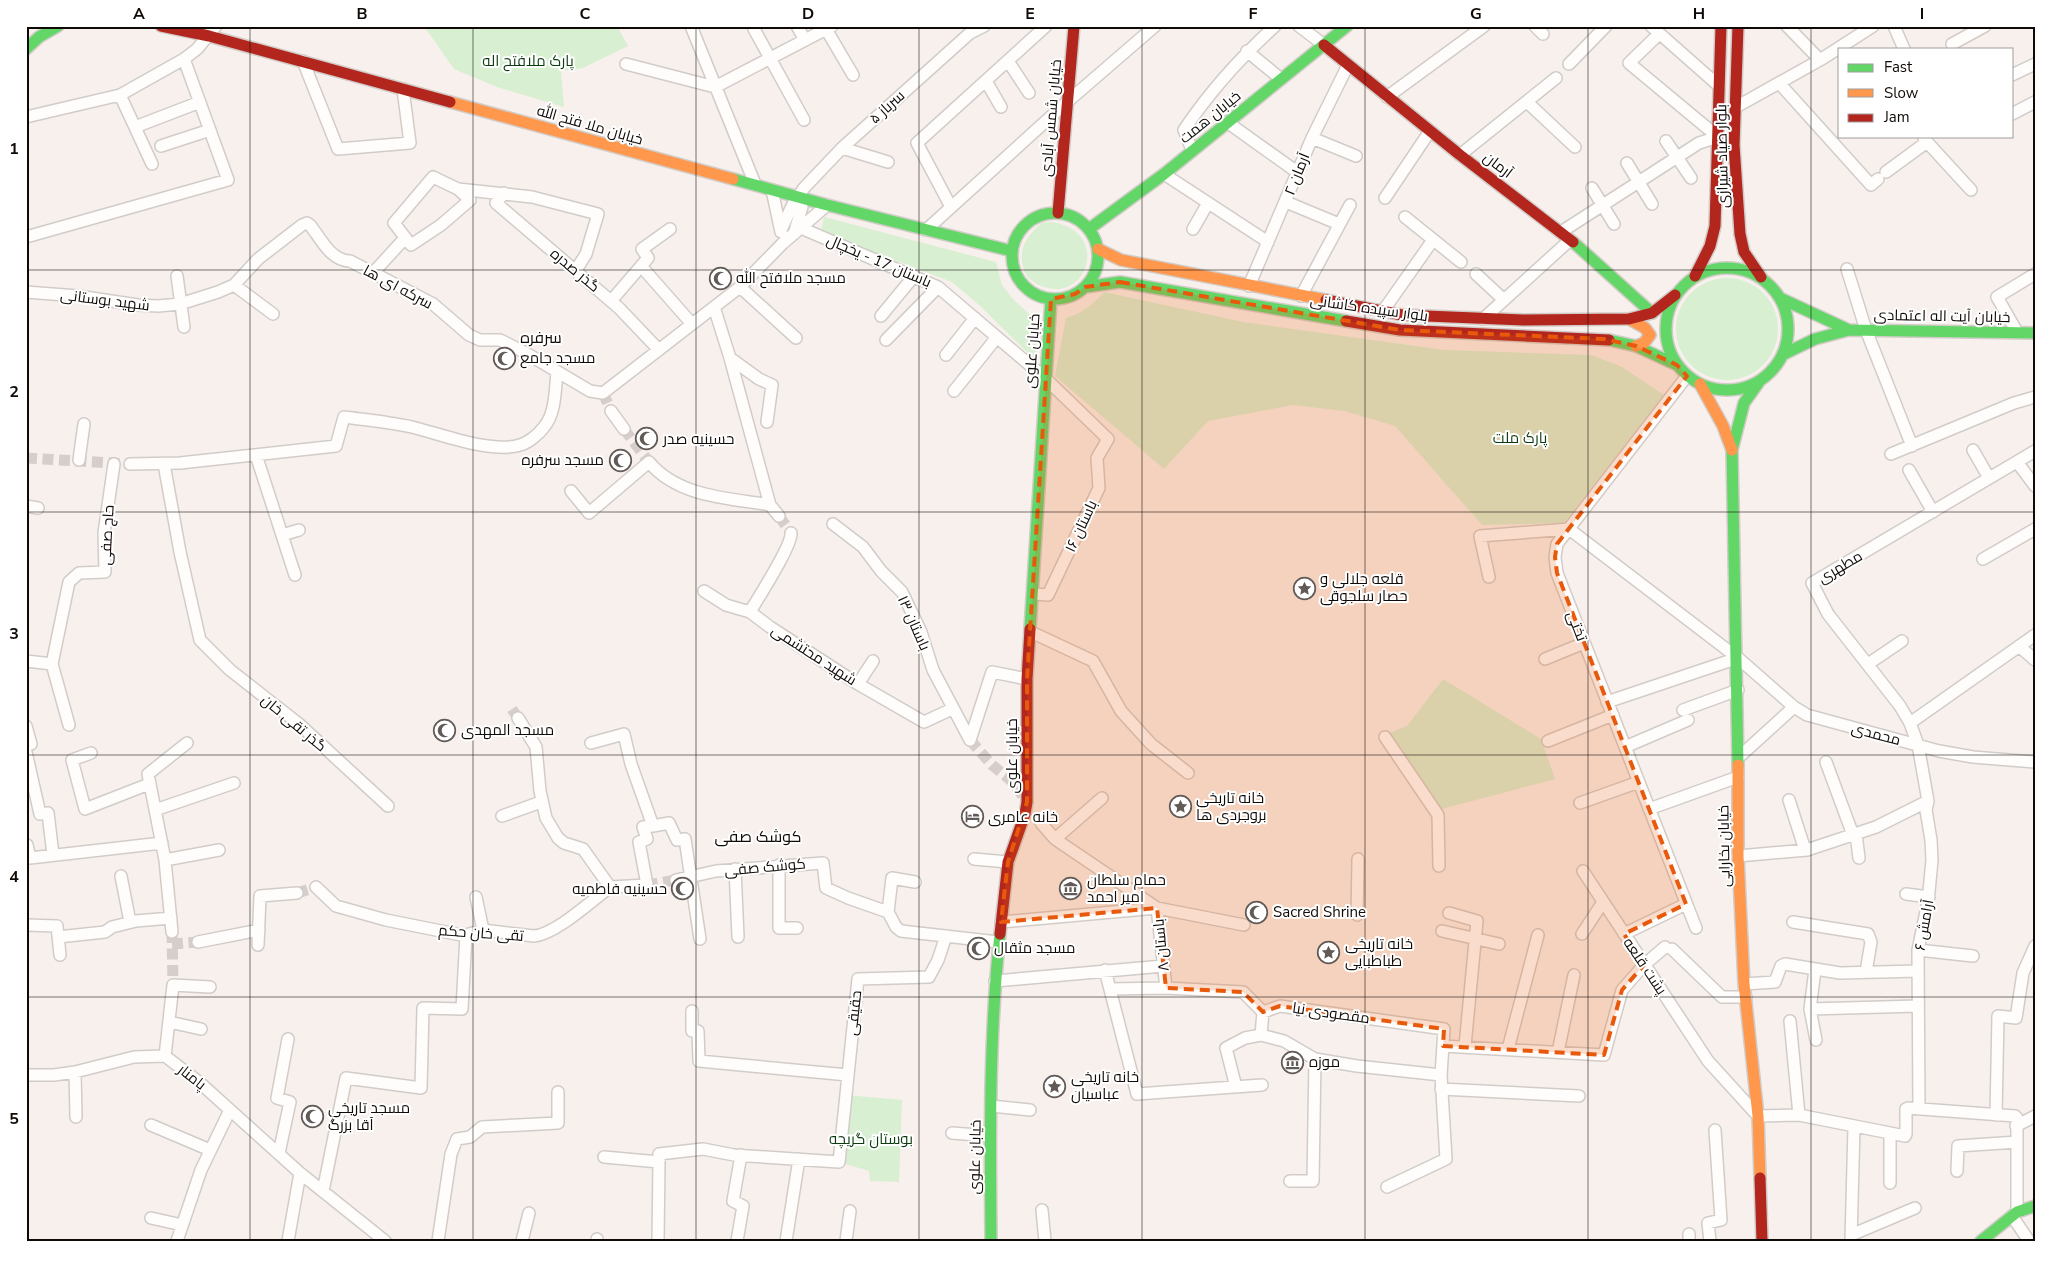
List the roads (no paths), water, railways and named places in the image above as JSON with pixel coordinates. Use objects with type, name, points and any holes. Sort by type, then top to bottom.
[{"type":"main road","points":[[26,49],[38,37],[58,26]]},
{"type":"main road","name":"خیابان ملا فتح الله","points":[[161,26],[209,36],[303,61],[827,205],[1012,251]]},
{"type":"main road","name":"خیابان شمس آبادی","points":[[1058,213],[1074,26]]},
{"type":"main road","name":"خیابان همت","points":[[1089,229],[1164,174],[1347,26]]},
{"type":"main road","name":"بلوار صیاد شیرازی","points":[[1695,276],[1714,236],[1721,26]]},
{"type":"main road","name":"بلوار صیاد شیرازی","points":[[1738,26],[1734,145],[1740,234],[1744,252],[1763,279]]},
{"type":"main road","name":"آرمان","points":[[1324,45],[1460,155],[1566,236],[1652,312]]},
{"type":"main road","points":[[1058,213],[1070,215],[1081,221],[1089,229],[1098,249],[1098,263],[1094,276],[1085,287],[1075,294],[1051,299],[1035,293],[1022,283],[1012,262],[1012,251],[1016,238],[1028,223],[1045,214],[1058,213]]},
{"type":"main road","name":"بلوار سپیده کاشانی","points":[[1098,249],[1121,260],[1402,315],[1483,319],[1629,319],[1652,312],[1676,295]]},
{"type":"main road","points":[[1780,298],[1787,316],[1789,335],[1784,354],[1771,372],[1759,382],[1745,388],[1730,391],[1714,390],[1687,376],[1677,365],[1668,349],[1665,330],[1668,312],[1676,295],[1684,284],[1695,276],[1708,270],[1722,268],[1736,268],[1750,272],[1763,279],[1780,298],[1822,320],[1849,330]]},
{"type":"main road","name":"بلوار سپیده کاشانی","points":[[1085,287],[1120,282],[1400,330],[1604,339],[1636,346],[1677,365]]},
{"type":"main road","name":"خیابان علوی","points":[[991,1241],[990,1136],[995,980],[1008,862],[1025,814],[1027,802],[1027,679],[1051,299]]},
{"type":"main road","points":[[1629,319],[1646,327],[1650,333],[1649,339],[1645,343],[1636,346]]},
{"type":"main road","points":[[1784,354],[1809,339],[1849,330]]},
{"type":"main road","name":"خیابان آیت اله اعتمادی","points":[[1849,330],[2035,333]]},
{"type":"main road","name":"خیابان بخارایی","points":[[1759,382],[1744,403],[1732,450],[1738,658],[1738,856],[1744,984],[1758,1116],[1762,1241]]},
{"type":"main road","name":"خیابان بخارایی","points":[[1700,384],[1723,426],[1732,450]]},
{"type":"main road","points":[[1980,1241],[2015,1214],[2035,1206]]},
{"type":"street","points":[[26,117],[120,95],[184,59],[209,36],[216,26]]},
{"type":"street","points":[[690,26],[755,184]]},
{"type":"street","points":[[797,26],[805,40]]},
{"type":"street","name":"سرباز ۵","points":[[781,230],[793,204],[804,188],[842,148],[964,38],[984,26]]},
{"type":"street","points":[[951,206],[917,143],[1046,26]]},
{"type":"street","points":[[926,230],[1067,102],[1155,26]]},
{"type":"street","points":[[1299,26],[1324,45]]},
{"type":"street","points":[[1388,97],[1484,26]]},
{"type":"street","points":[[1569,64],[1606,26]]},
{"type":"street","points":[[1787,26],[1820,60]]},
{"type":"street","points":[[1853,45],[1873,26]]},
{"type":"street","points":[[1894,26],[1904,48]]},
{"type":"street","points":[[1952,44],[1985,26]]},
{"type":"street","points":[[626,64],[715,87],[829,28],[853,75]]},
{"type":"street","points":[[1192,150],[1184,130],[1224,76],[1269,28]]},
{"type":"street","points":[[754,29],[804,120]]},
{"type":"street","points":[[1718,137],[1629,63],[1655,30],[1719,86]]},
{"type":"street","points":[[1247,51],[1281,79]]},
{"type":"street","points":[[1736,107],[1838,52]]},
{"type":"street","points":[[26,237],[228,180],[184,59]]},
{"type":"street","points":[[303,61],[338,149],[410,143],[403,89]]},
{"type":"street","points":[[1008,61],[1029,92]]},
{"type":"street","points":[[2014,74],[2035,64]]},
{"type":"street","name":"آرمان ۲","points":[[1250,286],[1312,138],[1348,65]]},
{"type":"street","points":[[1460,155],[1556,78]]},
{"type":"street","points":[[986,81],[1001,107]]},
{"type":"street","points":[[1778,83],[1871,185],[1925,139],[1971,190]]},
{"type":"street","points":[[120,95],[152,164]]},
{"type":"street","points":[[135,127],[200,102]]},
{"type":"street","points":[[1527,102],[1576,147]]},
{"type":"street","points":[[2014,113],[2035,102]]},
{"type":"street","points":[[1227,122],[1298,172]]},
{"type":"street","points":[[161,146],[210,130]]},
{"type":"street","points":[[1385,198],[1430,130]]},
{"type":"street","points":[[1483,319],[1566,236],[1602,206],[1700,143],[1718,137]]},
{"type":"street","points":[[1312,138],[1356,156]]},
{"type":"street","points":[[1666,140],[1692,178]]},
{"type":"street","points":[[842,148],[888,162]]},
{"type":"street","points":[[1627,163],[1652,204]]},
{"type":"street","points":[[1164,174],[1268,242]]},
{"type":"street","points":[[432,177],[458,189],[470,200],[441,225],[411,245],[394,223],[432,177]]},
{"type":"street","points":[[1592,188],[1614,224]]},
{"type":"street","points":[[458,189],[532,197],[598,214],[586,254],[576,270]]},
{"type":"street","points":[[772,190],[781,230],[782,244]]},
{"type":"street","name":"گذر صدره","points":[[504,193],[496,203],[611,301],[658,350]]},
{"type":"street","points":[[798,231],[802,207],[799,197]]},
{"type":"street","points":[[1286,202],[1339,224]]},
{"type":"street","points":[[1193,229],[1208,203]]},
{"type":"street","points":[[658,350],[740,287],[782,244],[827,205]]},
{"type":"street","points":[[1301,296],[1350,205]]},
{"type":"street","points":[[1405,217],[1461,262]]},
{"type":"street","name":"سرکه ای ها","points":[[307,223],[334,256],[342,261],[350,261],[433,304],[469,334],[480,340],[500,340],[526,353],[590,391],[603,393],[658,350]]},
{"type":"street","name":"شهید بوستانی","points":[[26,292],[78,296],[138,305],[180,304],[234,285],[270,248],[307,223]]},
{"type":"street","points":[[611,301],[648,258],[642,249],[670,229]]},
{"type":"street","name":"باستان 17 - یخچال","points":[[798,231],[938,287],[1045,378]]},
{"type":"street","points":[[373,273],[405,238]]},
{"type":"street","points":[[1383,311],[1433,240]]},
{"type":"street","points":[[641,266],[692,324]]},
{"type":"street","points":[[1847,269],[1866,330],[1912,446]]},
{"type":"street","points":[[1476,274],[1504,300]]},
{"type":"street","points":[[2017,332],[1997,297],[2035,274]]},
{"type":"street","points":[[177,276],[184,327]]},
{"type":"street","points":[[881,316],[914,276]]},
{"type":"street","points":[[234,285],[273,314]]},
{"type":"street","points":[[740,287],[796,338]]},
{"type":"street","points":[[886,340],[938,287]]},
{"type":"street","points":[[714,307],[730,358],[770,505],[779,516]]},
{"type":"street","points":[[946,355],[975,318]]},
{"type":"street","points":[[954,391],[997,337]]},
{"type":"street","points":[[730,358],[759,379],[772,385],[767,422]]},
{"type":"street","points":[[130,464],[164,464],[336,446],[344,417],[412,428],[479,445],[499,447],[520,445],[532,438],[545,426],[552,410],[557,372]]},
{"type":"street","name":"تختی","points":[[1687,376],[1557,544],[1555,557],[1556,573],[1696,928]]},
{"type":"street","name":"باستان ۱۶","points":[[1033,594],[1048,595],[1099,488],[1097,458],[1108,439],[1045,378]]},
{"type":"street","points":[[1891,454],[2014,403],[2035,397]]},
{"type":"street","points":[[611,411],[624,429]]},
{"type":"street","points":[[79,460],[84,424]]},
{"type":"street","points":[[1973,450],[1989,478]]},
{"type":"street","name":"مطهری","points":[[1918,744],[1910,723],[1868,664],[1828,614],[1812,583],[2035,451]]},
{"type":"street","points":[[256,455],[295,575]]},
{"type":"street","points":[[570,491],[590,513],[649,462],[656,471],[667,479],[702,494],[770,505]]},
{"type":"street","points":[[2016,462],[2035,486]]},
{"type":"street","name":"حاج صفی","points":[[52,664],[69,582],[79,573],[105,572],[104,533],[114,464]]},
{"type":"street","name":"گذر تقی خان","points":[[164,464],[180,552],[200,640],[230,670],[299,724],[388,806]]},
{"type":"street","points":[[1909,470],[1933,512]]},
{"type":"street","name":"باستان ۱۳","points":[[833,524],[863,547],[881,571],[902,592],[921,632],[933,670],[970,740],[992,672],[1027,679]]},
{"type":"street","points":[[1983,559],[2035,529]]},
{"type":"street","points":[[282,535],[299,530]]},
{"type":"street","points":[[1489,577],[1480,536],[1568,530]]},
{"type":"street","name":"محمدی","points":[[1568,530],[1738,658],[1794,707],[1807,715],[1966,756],[2035,762]]},
{"type":"street","points":[[750,612],[783,555],[791,538],[791,533]]},
{"type":"street","name":"شهید محتشمی","points":[[704,591],[726,605],[750,612],[858,684],[924,722],[952,709]]},
{"type":"street","points":[[1031,632],[1093,661],[1121,711],[1151,744],[1188,774]]},
{"type":"street","points":[[1910,723],[2035,635]]},
{"type":"street","points":[[1868,664],[1902,641]]},
{"type":"street","points":[[1545,659],[1584,643]]},
{"type":"street","points":[[2020,646],[2035,660]]},
{"type":"street","points":[[1607,702],[1738,658]]},
{"type":"street","points":[[26,661],[52,664],[69,725]]},
{"type":"street","points":[[858,684],[872,661]]},
{"type":"street","points":[[1625,747],[1738,690]]},
{"type":"street","points":[[1739,757],[1794,707]]},
{"type":"street","points":[[1548,741],[1613,715]]},
{"type":"street","points":[[518,718],[536,747],[542,802],[546,818],[558,838],[564,843],[583,849],[610,887],[647,886],[639,842],[647,839],[643,827],[669,823],[677,840],[685,839],[700,939]]},
{"type":"street","points":[[26,726],[31,744],[26,744]]},
{"type":"street","points":[[591,743],[624,734],[631,764],[653,826]]},
{"type":"street","points":[[1385,737],[1438,815],[1439,866]]},
{"type":"street","points":[[91,752],[72,760],[85,809],[148,779],[187,744]]},
{"type":"street","name":"آرامش ۶","points":[[1890,1134],[1906,1135],[1913,1108],[1918,1006],[1918,950],[1929,897],[1932,850],[1926,810],[1928,801],[1918,744]]},
{"type":"street","points":[[26,752],[30,786],[40,814],[48,813],[53,855]]},
{"type":"street","points":[[1826,762],[1855,834],[1859,858]]},
{"type":"street","points":[[1649,809],[1738,777]]},
{"type":"street","points":[[148,779],[165,860],[172,932]]},
{"type":"street","points":[[1580,803],[1638,782]]},
{"type":"street","points":[[155,810],[234,783]]},
{"type":"street","points":[[1055,839],[1102,798]]},
{"type":"street","points":[[1789,800],[1805,850]]},
{"type":"street","points":[[1738,856],[1805,850],[1876,827],[1928,801]]},
{"type":"street","points":[[502,816],[542,802]]},
{"type":"street","points":[[1041,823],[1055,839],[1157,908],[1244,925]]},
{"type":"street","points":[[27,845],[30,858],[162,843]]},
{"type":"street","points":[[165,860],[219,850]]},
{"type":"street","points":[[974,859],[1008,862]]},
{"type":"street","points":[[1357,915],[1358,859]]},
{"type":"street","name":"کوشک صفی","points":[[676,880],[734,869],[823,862],[826,888],[888,912]]},
{"type":"street","points":[[779,865],[779,928],[797,928]]},
{"type":"street","points":[[734,869],[738,937]]},
{"type":"street","name":"پشت قلعه","points":[[1583,871],[1708,1061],[1758,1116]]},
{"type":"street","points":[[121,876],[130,922]]},
{"type":"street","points":[[914,882],[892,878],[888,912],[896,927],[906,932],[998,942]]},
{"type":"street","name":"تقی خان حکم","points":[[316,887],[336,906],[405,924],[466,935],[483,930],[541,936],[554,930],[610,887]]},
{"type":"street","points":[[258,945],[260,896],[297,893]]},
{"type":"street","points":[[1906,894],[1929,897]]},
{"type":"street","points":[[476,897],[483,930]]},
{"type":"street","points":[[1582,934],[1603,902]]},
{"type":"street","points":[[1624,934],[1686,904]]},
{"type":"street","name":"باستان ۸","points":[[1001,922],[1157,908],[1166,988]]},
{"type":"street","points":[[1449,913],[1477,921],[1465,1046]]},
{"type":"street","points":[[58,937],[105,932],[112,927],[130,922],[171,918]]},
{"type":"street","points":[[1793,922],[1868,934],[1871,942],[1866,972]]},
{"type":"street","points":[[26,925],[58,926],[60,955]]},
{"type":"street","points":[[198,942],[259,930]]},
{"type":"street","points":[[1442,932],[1499,944]]},
{"type":"street","points":[[323,1192],[346,1078],[421,1088],[425,1005],[462,1009],[466,935]]},
{"type":"street","points":[[1508,1049],[1538,935]]},
{"type":"street","name":"حقیقی","points":[[799,1159],[839,1162],[858,979],[930,977],[946,936]]},
{"type":"street","points":[[1996,1115],[1998,1016],[2016,1018],[2023,973],[2035,946]]},
{"type":"street","points":[[1387,1187],[1446,1159],[1441,1089],[1442,1046],[1604,1055],[1622,990],[1644,965],[1668,948],[1722,997],[1746,996]]},
{"type":"street","points":[[1918,950],[1973,956]]},
{"type":"street","points":[[1744,984],[1775,982],[1783,965],[1840,973],[1918,970]]},
{"type":"street","points":[[995,980],[1163,966]]},
{"type":"street","points":[[1106,970],[1137,1094],[1262,1085]]},
{"type":"street","points":[[1815,970],[1810,1009],[1816,1040]]},
{"type":"street","points":[[1558,1052],[1574,975]]},
{"type":"street","points":[[165,1056],[173,985],[210,987]]},
{"type":"street","points":[[1110,989],[1166,988],[1242,992],[1263,1012],[1261,1035]]},
{"type":"street","name":"مقصودی نیا","points":[[1263,1012],[1280,1006],[1444,1029],[1442,1046]]},
{"type":"street","points":[[1810,1009],[1918,1006]]},
{"type":"street","points":[[692,1011],[692,1031],[698,1031],[699,1061],[848,1075]]},
{"type":"street","points":[[1790,1021],[1799,1115]]},
{"type":"street","points":[[170,1022],[201,1029]]},
{"type":"street","points":[[1236,1087],[1226,1048],[1245,1038],[1261,1035],[1284,1041],[1315,1058],[1357,1066],[1441,1075]]},
{"type":"street","points":[[279,1153],[290,1102],[276,1098],[288,1039]]},
{"type":"street","name":"پامنار","points":[[26,1075],[54,1075],[75,1072],[134,1056],[165,1056],[199,1082],[300,1173],[385,1241]]},
{"type":"street","points":[[1290,1181],[1313,1181],[1315,1058]]},
{"type":"street","points":[[75,1072],[76,1117]]},
{"type":"street","points":[[1441,1089],[1579,1096]]},
{"type":"street","points":[[438,1241],[451,1154],[457,1139],[470,1137],[482,1127],[558,1123],[558,1092]]},
{"type":"street","points":[[991,1106],[1030,1110]]},
{"type":"street","points":[[1913,1108],[1996,1115],[2016,1122],[2035,1116]]},
{"type":"street","points":[[177,1241],[201,1170],[230,1110]]},
{"type":"street","points":[[1758,1116],[1799,1115],[1890,1134],[1890,1183]]},
{"type":"street","points":[[2016,1122],[2015,1214],[2029,1241]]},
{"type":"street","points":[[151,1125],[210,1150]]},
{"type":"street","points":[[1854,1126],[1851,1238],[1915,1208]]},
{"type":"street","points":[[1710,1241],[1708,1223],[1721,1220],[1715,1130]]},
{"type":"street","points":[[952,1134],[990,1136]]},
{"type":"street","points":[[1957,1171],[1958,1146],[2017,1142]]},
{"type":"street","points":[[658,1241],[658,1154],[703,1149],[741,1156],[799,1159],[786,1241]]},
{"type":"street","points":[[737,1241],[742,1206],[733,1201],[741,1156]]},
{"type":"street","points":[[604,1157],[659,1162]]},
{"type":"street","points":[[288,1241],[300,1173]]},
{"type":"street","points":[[1042,1210],[1045,1241]]},
{"type":"street","points":[[846,1241],[850,1211]]},
{"type":"street","points":[[522,1241],[529,1214]]},
{"type":"street","points":[[151,1218],[182,1225]]},
{"type":"tunnel","points":[[603,393],[611,411]]},
{"type":"tunnel","points":[[624,429],[649,462]]},
{"type":"tunnel","points":[[26,458],[130,464]]},
{"type":"tunnel","points":[[779,516],[791,533]]},
{"type":"tunnel","points":[[512,709],[518,718]]},
{"type":"tunnel","points":[[970,740],[992,765],[1013,782],[1027,802]]},
{"type":"tunnel","points":[[647,885],[676,880]]},
{"type":"tunnel","points":[[297,893],[316,887]]},
{"type":"tunnel","points":[[172,932],[173,985]]},
{"type":"tunnel","points":[[172,944],[198,942]]},
{"type":"place","name":"مسجد ملافتح الله","points":[[720,278]]},
{"type":"place","name":"مسجد جامع","points":[[504,358]]},
{"type":"place","name":"حسینیه صدر","points":[[647,439]]},
{"type":"place","name":"مسجد سرفره","points":[[620,460]]},
{"type":"place","name":"قلعه جلالی و حصار سلجوقی","points":[[1304,588]]},
{"type":"place","name":"مسجد المهدی","points":[[445,730]]},
{"type":"place","name":"خانه تاریخی بروجردی ها","points":[[1180,807]]},
{"type":"place","name":"خانه عامری","points":[[972,817]]},
{"type":"place","name":"حسینیه فاطمیه","points":[[683,889]]},
{"type":"place","name":"حمام سلطان امیر احمد","points":[[1071,889]]},
{"type":"place","name":"Sacred Shrine","points":[[1257,912]]},
{"type":"place","name":"مسجد مثقال","points":[[978,948]]},
{"type":"place","name":"خانه تاریخی طباطبایی","points":[[1329,953]]},
{"type":"place","name":"موزه","points":[[1293,1062]]},
{"type":"place","name":"خانه تاریخی عباسیان","points":[[1055,1086]]},
{"type":"place","name":"مسجد تاریخی آقا بزرگ","points":[[312,1117]]},
{"type":"district","name":"سرفره","points":[[541,338]]},
{"type":"district","name":"کوشک صفی","points":[[758,837]]},
{"type":"park label","name":"پارک ملافتح اله","points":[[528,61]]},
{"type":"park label","name":"پارک ملت","points":[[1520,438]]},
{"type":"park label","name":"بوستان گریچه","points":[[871,1139]]}]
